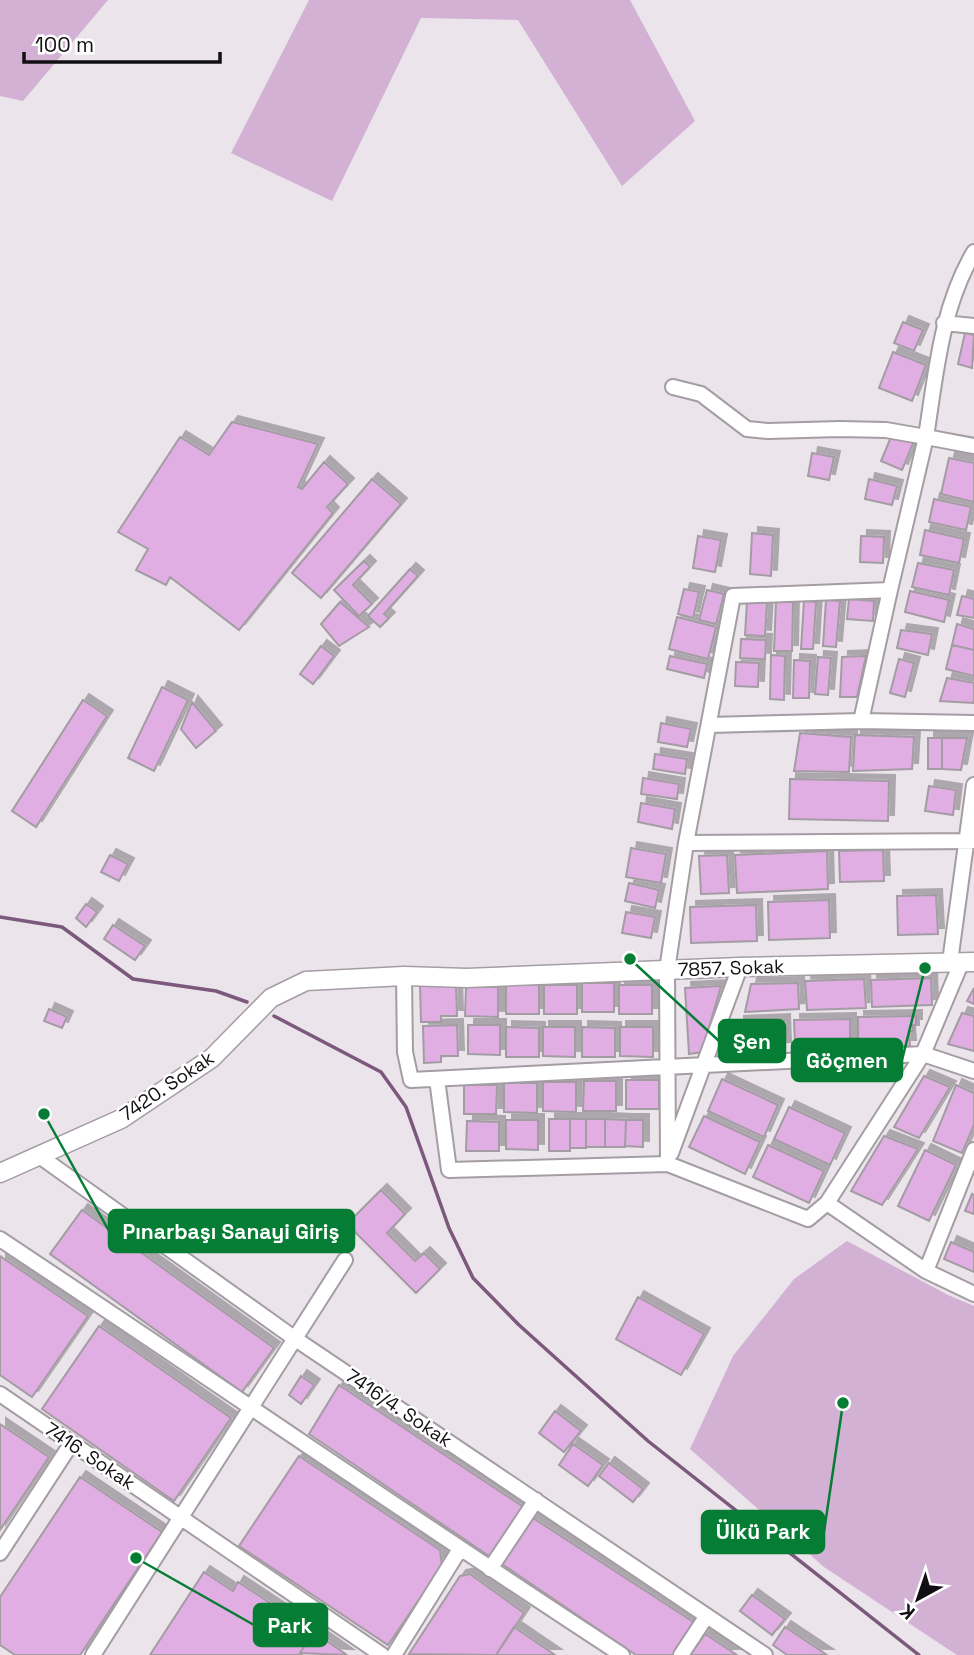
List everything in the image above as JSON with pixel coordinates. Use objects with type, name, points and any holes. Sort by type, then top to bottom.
[{"type":"street","points":[[861,721],[926,437],[944,323],[956,287],[974,252]]},
{"type":"street","points":[[944,323],[974,326]]},
{"type":"street","points":[[673,387],[701,394],[747,429],[886,430],[974,446]]},
{"type":"street","points":[[668,1164],[667,970],[686,843],[733,596],[890,590]]},
{"type":"street","points":[[710,725],[861,721],[974,723]]},
{"type":"street","points":[[437,1079],[449,1170],[668,1164],[808,1219],[827,1203],[923,1054],[962,962],[974,785]]},
{"type":"street","points":[[686,843],[970,840]]},
{"type":"street","name":"7857. Sokak","points":[[404,976],[467,978],[740,967],[962,962]]},
{"type":"street","points":[[668,1164],[740,967]]},
{"type":"street","points":[[404,976],[405,1052],[411,1080],[923,1054],[974,1071]]},
{"type":"street","name":"7420. Sokak","points":[[0,1173],[121,1119],[212,1058],[271,998],[306,981],[404,976]]},
{"type":"street","points":[[926,1271],[974,1151]]},
{"type":"street","name":"7416/4. Sokak","points":[[38,1155],[295,1338],[765,1655]]},
{"type":"street","points":[[827,1203],[926,1271],[974,1294]]},
{"type":"street","points":[[0,1239],[622,1655]]},
{"type":"street","points":[[98,1653],[180,1516],[345,1260]]},
{"type":"street","name":"7416. Sokak","points":[[0,1395],[382,1655]]},
{"type":"street","points":[[0,1553],[71,1444]]},
{"type":"street","points":[[490,1569],[536,1500]]},
{"type":"street","points":[[394,1655],[460,1549]]},
{"type":"street","points":[[681,1655],[706,1617]]},
{"type":"shaded area","points":[[0,0],[108,0],[23,101],[0,96]]},
{"type":"shaded area","points":[[309,0],[630,0],[695,121],[622,186],[518,20],[421,18],[332,201],[231,153]]},
{"type":"shaded area","points":[[847,1241],[974,1306],[974,1655],[957,1655],[824,1567],[690,1449],[733,1356],[794,1279]]},
{"type":"building","points":[[903,322],[923,330],[914,351],[894,343]]},
{"type":"building","points":[[965,333],[974,335],[972,368],[958,364]]},
{"type":"building","points":[[893,352],[926,365],[912,401],[879,388]]},
{"type":"building","points":[[232,422],[318,444],[298,487],[302,489],[324,462],[348,484],[327,507],[333,513],[239,630],[170,577],[166,585],[136,570],[148,549],[118,532],[180,437],[209,455]]},
{"type":"building","points":[[893,432],[914,441],[902,470],[881,461]]},
{"type":"building","points":[[812,453],[834,457],[829,480],[808,476]]},
{"type":"building","points":[[949,458],[974,463],[974,502],[941,494]]},
{"type":"building","points":[[372,479],[401,504],[321,598],[292,573]]},
{"type":"building","points":[[869,479],[897,486],[892,505],[865,499]]},
{"type":"building","points":[[934,499],[971,507],[966,530],[929,522]]},
{"type":"building","points":[[925,530],[964,539],[959,563],[920,555]]},
{"type":"building","points":[[752,533],[773,535],[771,576],[750,574]]},
{"type":"building","points":[[698,536],[721,540],[715,572],[693,568]]},
{"type":"building","points":[[861,536],[884,537],[883,563],[860,562]]},
{"type":"building","points":[[364,561],[370,567],[353,585],[372,604],[359,616],[334,590]]},
{"type":"building","points":[[918,563],[954,570],[949,595],[912,587]]},
{"type":"building","points":[[410,569],[418,576],[384,614],[389,618],[380,627],[368,616]]},
{"type":"building","points":[[684,589],[699,592],[693,618],[678,614]]},
{"type":"building","points":[[707,590],[724,594],[716,624],[699,620]]},
{"type":"building","points":[[910,591],[949,600],[944,622],[905,612]]},
{"type":"building","points":[[962,596],[974,599],[974,618],[957,615]]},
{"type":"building","points":[[849,599],[874,601],[873,621],[847,619]]},
{"type":"building","points":[[826,600],[840,601],[836,647],[823,646]]},
{"type":"building","points":[[776,601],[793,602],[792,651],[774,651]]},
{"type":"building","points":[[804,601],[816,602],[813,649],[801,649]]},
{"type":"building","points":[[340,602],[369,627],[339,646],[321,624]]},
{"type":"building","points":[[747,602],[767,602],[765,636],[745,635]]},
{"type":"building","points":[[677,617],[716,627],[708,659],[669,649]]},
{"type":"building","points":[[957,624],[974,629],[974,650],[952,645]]},
{"type":"building","points":[[901,630],[932,634],[928,655],[897,648]]},
{"type":"building","points":[[741,639],[766,640],[765,659],[740,658]]},
{"type":"building","points":[[952,645],[974,650],[974,676],[946,669]]},
{"type":"building","points":[[321,646],[334,656],[313,684],[300,674]]},
{"type":"building","points":[[771,655],[785,656],[784,700],[770,699]]},
{"type":"building","points":[[670,656],[707,664],[704,678],[667,669]]},
{"type":"building","points":[[866,656],[857,697],[840,697],[842,657]]},
{"type":"building","points":[[818,657],[831,658],[828,695],[815,694]]},
{"type":"building","points":[[899,659],[914,663],[905,697],[890,693]]},
{"type":"building","points":[[794,660],[810,661],[809,698],[793,698]]},
{"type":"building","points":[[736,662],[759,663],[758,687],[735,686]]},
{"type":"building","points":[[947,678],[974,683],[974,703],[940,701]]},
{"type":"building","points":[[162,687],[188,700],[154,771],[128,758]]},
{"type":"building","points":[[83,700],[107,716],[36,827],[12,811]]},
{"type":"building","points":[[192,702],[216,731],[196,748],[181,729]]},
{"type":"building","points":[[661,723],[691,729],[687,747],[658,742]]},
{"type":"building","points":[[800,733],[851,737],[849,772],[794,771]]},
{"type":"building","points":[[855,735],[914,737],[912,769],[853,771]]},
{"type":"building","points":[[928,738],[942,738],[942,769],[928,769]]},
{"type":"building","points":[[942,738],[967,738],[961,770],[942,769]]},
{"type":"building","points":[[655,754],[687,759],[685,774],[653,769]]},
{"type":"building","points":[[643,778],[679,784],[677,799],[641,794]]},
{"type":"building","points":[[790,779],[889,781],[888,821],[789,819]]},
{"type":"building","points":[[929,786],[956,790],[953,815],[925,811]]},
{"type":"building","points":[[641,803],[675,809],[672,829],[638,822]]},
{"type":"building","points":[[631,848],[666,854],[661,883],[626,877]]},
{"type":"building","points":[[883,850],[884,881],[840,882],[839,851]]},
{"type":"building","points":[[827,851],[828,889],[737,893],[735,855]]},
{"type":"building","points":[[110,855],[128,864],[119,881],[101,872]]},
{"type":"building","points":[[727,855],[729,893],[701,894],[699,856]]},
{"type":"building","points":[[629,883],[659,890],[655,908],[625,901]]},
{"type":"building","points":[[936,895],[938,934],[898,935],[897,896]]},
{"type":"building","points":[[829,900],[830,938],[769,940],[768,902]]},
{"type":"building","points":[[86,904],[97,912],[86,927],[76,918]]},
{"type":"building","points":[[756,905],[757,941],[691,943],[690,907]]},
{"type":"building","points":[[626,912],[655,917],[651,938],[622,933]]},
{"type":"building","points":[[113,925],[145,946],[135,960],[104,939]]},
{"type":"building","points":[[931,978],[932,1005],[872,1007],[871,980]]},
{"type":"building","points":[[864,979],[866,1008],[807,1010],[805,981]]},
{"type":"building","points":[[582,983],[614,983],[614,1012],[582,1012]]},
{"type":"building","points":[[798,983],[799,1009],[745,1012],[751,984]]},
{"type":"building","points":[[506,984],[539,985],[539,1014],[506,1014]]},
{"type":"building","points":[[544,985],[577,985],[577,1014],[544,1014]]},
{"type":"building","points":[[619,985],[652,985],[652,1014],[619,1014]]},
{"type":"building","points":[[420,986],[456,986],[457,1016],[441,1016],[441,1022],[421,1022]]},
{"type":"building","points":[[721,986],[702,1052],[689,1054],[685,988]]},
{"type":"building","points":[[466,987],[498,987],[498,1017],[465,1016]]},
{"type":"building","points":[[974,988],[974,1004],[967,1001]]},
{"type":"building","points":[[49,1009],[67,1017],[62,1028],[44,1021]]},
{"type":"building","points":[[962,1013],[974,1016],[974,1051],[948,1044]]},
{"type":"building","points":[[916,1016],[916,1025],[913,1025],[913,1031],[909,1031],[910,1046],[858,1046],[858,1017]]},
{"type":"building","points":[[850,1019],[850,1045],[795,1046],[794,1020]]},
{"type":"building","points":[[784,1020],[785,1048],[739,1049],[738,1022]]},
{"type":"building","points":[[457,1025],[458,1056],[441,1056],[441,1062],[424,1063],[423,1026]]},
{"type":"building","points":[[468,1025],[500,1025],[500,1055],[468,1054]]},
{"type":"building","points":[[506,1027],[539,1028],[539,1057],[506,1057]]},
{"type":"building","points":[[543,1027],[575,1027],[575,1057],[543,1056]]},
{"type":"building","points":[[582,1027],[615,1028],[615,1057],[582,1057]]},
{"type":"building","points":[[620,1027],[653,1027],[653,1057],[620,1056]]},
{"type":"building","points":[[924,1076],[950,1087],[919,1138],[894,1127]]},
{"type":"building","points":[[722,1079],[778,1105],[764,1137],[708,1111]]},
{"type":"building","points":[[626,1080],[659,1080],[659,1109],[626,1109]]},
{"type":"building","points":[[584,1081],[616,1081],[616,1111],[583,1111]]},
{"type":"building","points":[[543,1082],[576,1082],[576,1112],[543,1111]]},
{"type":"building","points":[[504,1083],[537,1083],[537,1113],[504,1112]]},
{"type":"building","points":[[464,1085],[497,1085],[496,1114],[464,1114]]},
{"type":"building","points":[[956,1085],[974,1093],[974,1125],[962,1153],[933,1141]]},
{"type":"building","points":[[789,1107],[845,1133],[830,1165],[774,1139]]},
{"type":"building","points":[[704,1116],[760,1142],[745,1174],[689,1147]]},
{"type":"building","points":[[549,1119],[570,1119],[570,1151],[549,1151]]},
{"type":"building","points":[[570,1119],[586,1119],[586,1148],[570,1148]]},
{"type":"building","points":[[586,1119],[605,1119],[605,1147],[586,1147]]},
{"type":"building","points":[[605,1119],[626,1120],[625,1147],[605,1147]]},
{"type":"building","points":[[506,1120],[538,1120],[538,1150],[506,1149]]},
{"type":"building","points":[[626,1120],[643,1120],[643,1147],[625,1146]]},
{"type":"building","points":[[467,1121],[499,1122],[499,1151],[466,1151]]},
{"type":"building","points":[[884,1136],[918,1149],[882,1205],[851,1191]]},
{"type":"building","points":[[768,1145],[824,1171],[809,1203],[753,1177]]},
{"type":"building","points":[[925,1150],[956,1165],[929,1221],[898,1206]]},
{"type":"building","points":[[381,1190],[405,1214],[387,1233],[415,1261],[424,1253],[440,1269],[416,1293],[347,1224]]},
{"type":"building","points":[[972,1194],[974,1195],[974,1214],[965,1211]]},
{"type":"building","points":[[82,1210],[274,1348],[242,1392],[50,1254]]},
{"type":"building","points":[[951,1242],[974,1252],[974,1272],[944,1259]]},
{"type":"building","points":[[0,1256],[88,1316],[32,1397],[0,1375]]},
{"type":"building","points":[[638,1297],[704,1334],[681,1375],[616,1339]]},
{"type":"building","points":[[99,1326],[231,1418],[174,1501],[42,1409]]},
{"type":"building","points":[[301,1376],[314,1385],[301,1404],[289,1395]]},
{"type":"building","points":[[339,1385],[525,1508],[492,1558],[309,1434]]},
{"type":"building","points":[[555,1411],[581,1431],[564,1452],[539,1433]]},
{"type":"building","points":[[0,1424],[49,1457],[0,1530]]},
{"type":"building","points":[[573,1444],[603,1465],[588,1486],[559,1465]]},
{"type":"building","points":[[299,1456],[440,1550],[442,1566],[388,1645],[239,1546]]},
{"type":"building","points":[[609,1463],[643,1489],[633,1502],[599,1476]]},
{"type":"building","points":[[80,1477],[162,1532],[80,1655],[15,1655],[0,1645],[0,1597]]},
{"type":"building","points":[[533,1518],[695,1623],[673,1655],[636,1655],[502,1564]]},
{"type":"building","points":[[204,1572],[233,1591],[238,1582],[314,1632],[300,1653],[302,1655],[150,1655]]},
{"type":"building","points":[[470,1574],[524,1613],[496,1655],[409,1654],[460,1576]]},
{"type":"building","points":[[752,1595],[785,1619],[772,1635],[740,1611]]},
{"type":"building","points":[[514,1627],[555,1655],[496,1655]]},
{"type":"building","points":[[785,1627],[827,1655],[787,1655],[773,1645]]},
{"type":"building","points":[[314,1632],[347,1655],[300,1653]]},
{"type":"building","points":[[705,1634],[737,1655],[690,1655]]},
{"type":"waterway","points":[[0,917],[62,927],[133,979],[216,991],[247,1002]]},
{"type":"waterway","points":[[274,1016],[381,1072],[406,1107],[449,1228],[473,1278],[519,1325],[648,1441],[919,1655]]},
{"type":"place","name":"Şen","points":[[630,959]]},
{"type":"place","name":"Göçmen","points":[[925,968]]},
{"type":"place","name":"Pınarbaşı Sanayi Giriş","points":[[44,1114]]},
{"type":"place","name":"Ülkü Park","points":[[843,1403]]},
{"type":"place","name":"Park","points":[[136,1558]]}]
